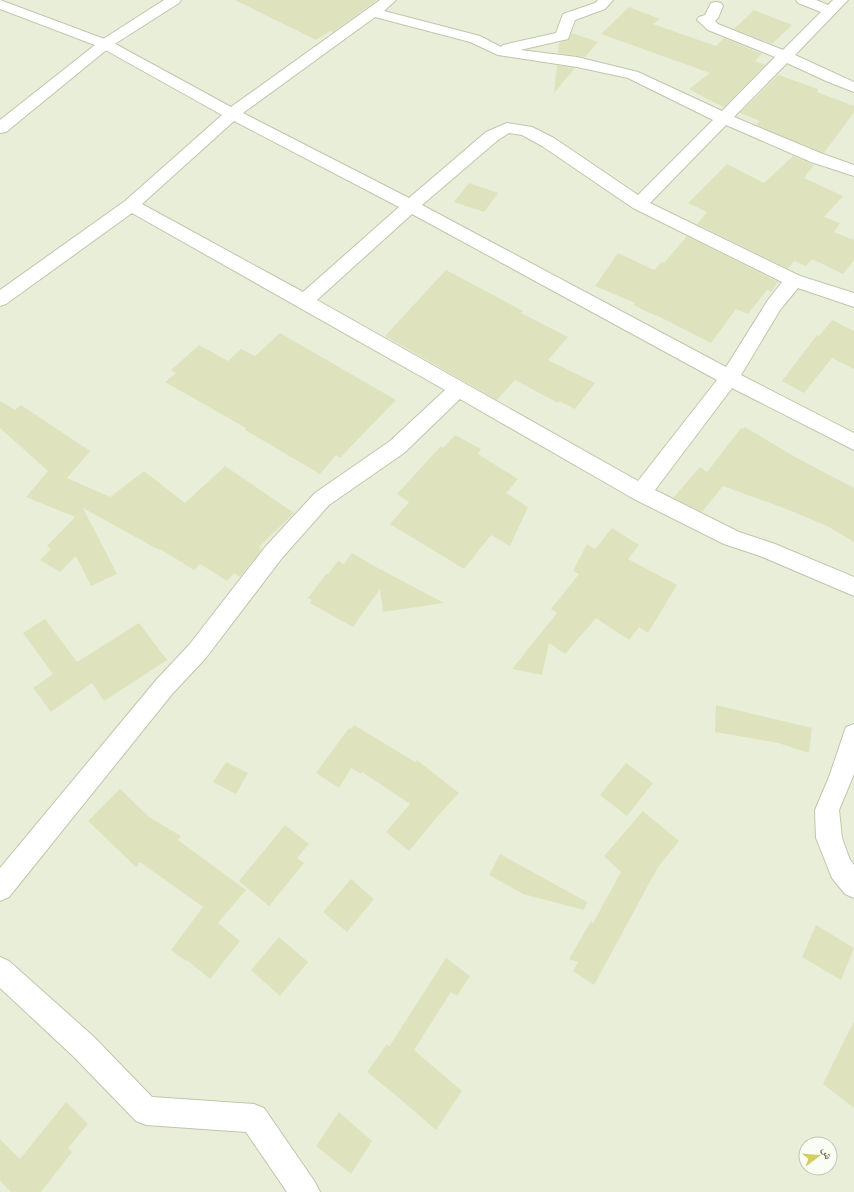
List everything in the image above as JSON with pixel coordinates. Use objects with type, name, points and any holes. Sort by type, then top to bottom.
[{"type":"street","points":[[0,128],[105,44],[174,0]]},
{"type":"street","points":[[0,299],[131,205],[232,114],[389,0]]},
{"type":"street","points":[[498,51],[563,36],[568,17],[600,6],[606,0]]},
{"type":"street","points":[[803,0],[830,11]]},
{"type":"street","points":[[639,204],[841,0]]},
{"type":"street","points":[[714,2],[711,18],[704,20],[713,27],[786,56],[831,78],[854,86]]},
{"type":"street","points":[[0,4],[105,44],[232,114],[410,206],[729,378],[854,442]]},
{"type":"street","points":[[372,12],[475,39],[498,51],[577,62],[633,75],[723,118],[817,158],[854,171]]},
{"type":"street","points":[[304,301],[410,206],[492,136],[507,128],[526,131],[548,142],[639,204],[794,280],[854,300]]},
{"type":"street","points":[[131,205],[304,301],[641,493],[732,538],[767,550],[854,587]]},
{"type":"street","points":[[641,493],[729,378],[774,305],[794,280]]},
{"type":"street","points":[[0,888],[165,686],[197,652],[274,552],[322,500],[397,448],[459,389]]},
{"type":"street","points":[[854,735],[841,777],[827,810],[829,838],[840,869],[854,885]]},
{"type":"street","points":[[0,970],[84,1047],[146,1111],[254,1118],[305,1192]]},
{"type":"shaded area","points":[[0,0],[854,0],[854,1192],[0,1192]]},
{"type":"building","points":[[235,0],[377,0],[333,32],[330,31],[316,40]]},
{"type":"building","points":[[629,7],[660,19],[653,24],[716,46],[724,38],[762,54],[755,61],[765,65],[724,107],[689,89],[710,73],[601,34]]},
{"type":"building","points":[[754,10],[792,25],[772,44],[734,29]]},
{"type":"building","points":[[572,33],[598,42],[585,57],[558,53],[559,43],[568,40]]},
{"type":"building","points":[[557,65],[575,68],[554,93]]},
{"type":"building","points":[[778,75],[818,89],[817,92],[854,106],[854,112],[824,153],[756,125],[760,121],[740,113]]},
{"type":"building","points":[[793,156],[814,165],[804,178],[843,196],[824,217],[840,223],[834,232],[854,240],[854,260],[843,274],[812,259],[806,266],[794,261],[788,269],[697,224],[707,212],[688,203],[727,164],[764,183]]},
{"type":"building","points":[[469,183],[498,193],[484,212],[454,202]]},
{"type":"building","points":[[687,236],[778,282],[771,292],[767,290],[748,314],[736,309],[711,343],[633,305],[635,303],[595,286],[618,253],[654,270],[662,262],[664,263]]},
{"type":"building","points":[[446,270],[523,311],[521,313],[568,337],[548,360],[595,383],[575,409],[559,401],[558,403],[515,380],[497,400],[385,336]]},
{"type":"building","points":[[832,320],[854,331],[854,369],[832,358],[804,393],[782,381],[817,335],[819,336]]},
{"type":"building","points":[[280,333],[396,400],[340,458],[336,455],[320,474],[245,430],[246,428],[165,382],[176,373],[171,370],[199,345],[228,361],[241,349],[255,356]]},
{"type":"building","points":[[0,401],[15,410],[21,405],[90,451],[67,478],[110,497],[144,471],[185,503],[225,466],[294,513],[259,547],[262,549],[240,577],[234,573],[227,581],[200,564],[194,570],[160,549],[159,550],[83,508],[117,574],[91,586],[76,556],[60,572],[40,560],[51,549],[47,546],[75,517],[26,497],[48,471],[0,428]]},
{"type":"building","points":[[745,427],[797,458],[854,488],[854,542],[829,527],[789,510],[723,486],[702,512],[673,498],[700,467],[707,472],[741,428],[743,429]]},
{"type":"building","points":[[455,435],[481,449],[478,454],[518,479],[506,493],[528,507],[510,546],[491,535],[464,569],[390,524],[409,502],[397,494],[441,446],[443,448]]},
{"type":"building","points":[[612,528],[639,545],[628,559],[677,585],[648,633],[639,627],[629,640],[596,618],[565,654],[549,643],[542,675],[512,669],[557,613],[551,609],[579,574],[573,571],[587,544],[595,549]]},
{"type":"building","points":[[352,553],[444,603],[383,612],[380,589],[353,627],[310,603],[312,600],[308,598],[326,574],[328,574],[338,561],[344,564]]},
{"type":"building","points":[[45,619],[77,662],[139,623],[167,660],[104,701],[92,683],[51,712],[33,688],[53,674],[23,633]]},
{"type":"building","points":[[716,705],[812,728],[809,753],[778,743],[715,732]]},
{"type":"building","points":[[354,725],[415,762],[417,760],[459,793],[409,851],[386,832],[410,804],[362,772],[361,774],[351,768],[339,788],[316,773],[349,728],[351,729]]},
{"type":"building","points":[[226,762],[248,773],[236,794],[213,782]]},
{"type":"building","points":[[626,763],[653,783],[627,816],[600,795]]},
{"type":"building","points":[[120,789],[149,817],[181,836],[178,840],[246,890],[218,923],[240,941],[210,979],[187,960],[186,961],[171,950],[203,907],[140,862],[136,867],[88,821]]},
{"type":"building","points":[[643,811],[679,841],[658,867],[594,985],[573,971],[578,962],[569,959],[591,921],[593,923],[621,872],[604,856]]},
{"type":"building","points":[[285,825],[309,844],[297,858],[304,863],[269,906],[239,881]]},
{"type":"building","points":[[500,854],[587,902],[584,910],[523,894],[489,875]]},
{"type":"building","points":[[351,879],[374,899],[347,932],[323,912]]},
{"type":"building","points":[[816,925],[854,948],[841,980],[802,957]]},
{"type":"building","points":[[279,937],[308,962],[280,996],[251,970]]},
{"type":"building","points":[[446,958],[470,976],[457,996],[451,992],[414,1050],[462,1091],[436,1130],[367,1072],[387,1044],[389,1047]]},
{"type":"building","points":[[854,1021],[854,1108],[823,1084]]},
{"type":"building","points":[[66,1102],[88,1124],[68,1148],[72,1152],[41,1192],[11,1192],[0,1181],[0,1139],[20,1159]]},
{"type":"building","points":[[339,1112],[372,1141],[351,1174],[316,1146]]}]
